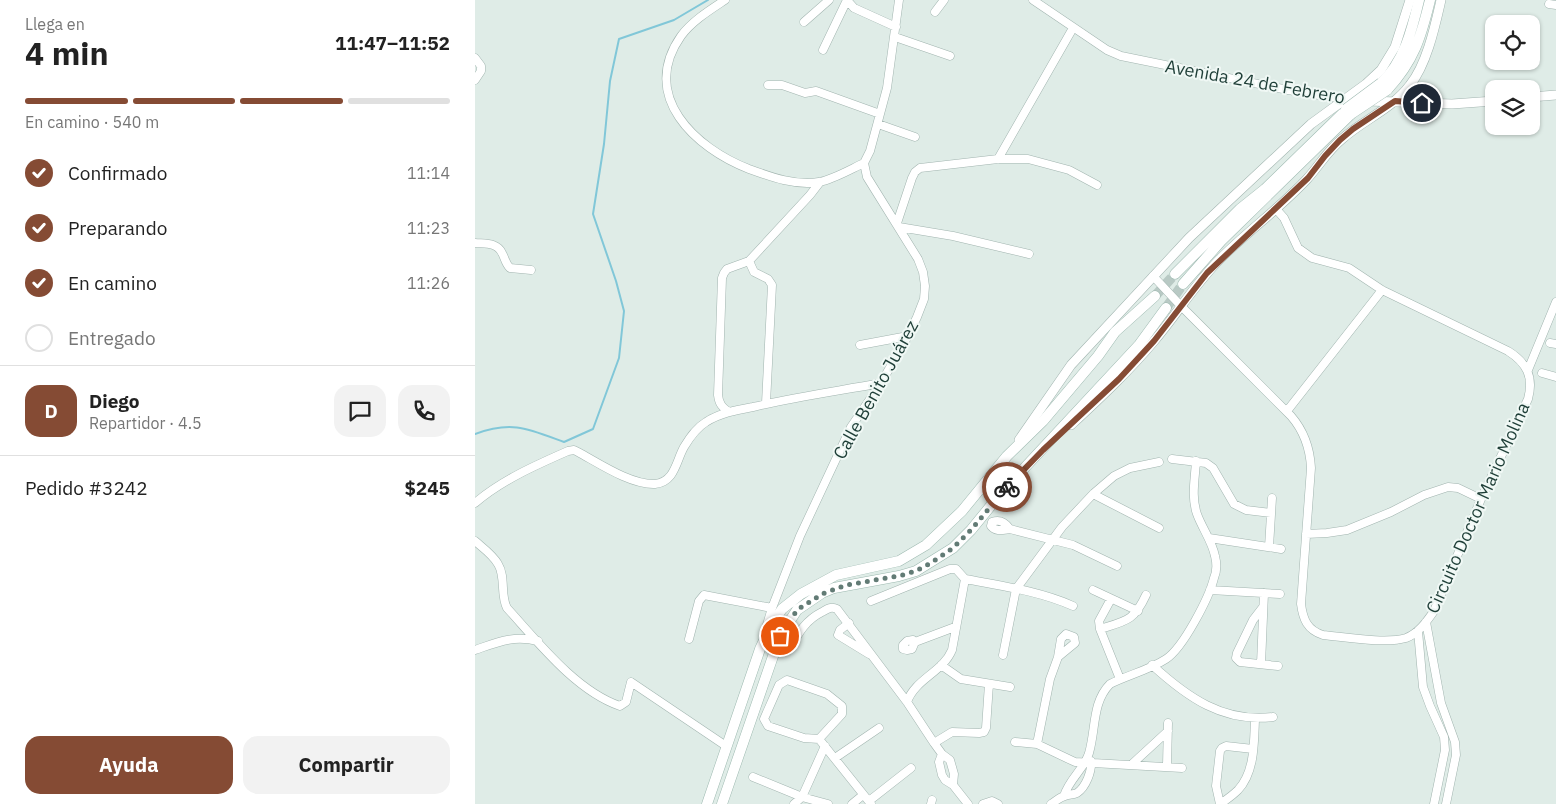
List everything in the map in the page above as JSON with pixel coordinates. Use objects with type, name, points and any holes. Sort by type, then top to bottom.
[{"type":"main road","points":[[1384,86],[1397,65],[1414,22],[1419,0]]},
{"type":"main road","points":[[1175,274],[1240,209],[1265,189],[1347,107],[1402,74],[1421,34],[1430,0]]},
{"type":"main road","points":[[1183,284],[1347,107]]},
{"type":"main road","points":[[707,804],[760,649],[772,624],[782,609],[801,594],[836,575],[899,561],[914,554],[926,545],[961,511],[1007,456],[1043,421],[1115,332],[1155,296]]},
{"type":"main road","points":[[722,804],[780,636],[797,610],[834,588],[916,571],[953,548],[971,530],[1002,492],[1139,345],[1166,308]]},
{"type":"street","points":[[725,0],[707,11],[682,34],[675,46],[670,57],[667,77],[668,94],[674,110],[700,142],[738,164],[763,174],[800,183],[820,182],[864,163],[887,88],[899,0]]},
{"type":"street","points":[[804,22],[829,0]]},
{"type":"street","points":[[823,50],[847,0],[855,8],[896,27]]},
{"type":"street","points":[[935,12],[944,0]]},
{"type":"street","name":"Avenida 24 de Febrero","points":[[1033,0],[1107,50],[1121,56],[1288,90],[1347,107],[1395,101],[1452,104],[1485,102]]},
{"type":"street","points":[[1007,456],[1071,365],[1205,222],[1311,124],[1347,107],[1381,70],[1389,60],[1401,31],[1410,0]]},
{"type":"street","points":[[1043,450],[1122,376],[1154,341],[1199,282],[1220,259],[1308,178],[1340,140],[1395,101],[1411,84],[1434,30],[1441,0]]},
{"type":"street","points":[[998,159],[1073,28]]},
{"type":"street","points":[[895,37],[950,56]]},
{"type":"street","points":[[475,58],[481,66],[481,71],[475,80]]},
{"type":"street","points":[[768,85],[782,85],[805,93],[816,91],[880,114]]},
{"type":"street","points":[[1540,96],[1556,94]]},
{"type":"street","points":[[877,124],[915,137]]},
{"type":"street","points":[[1029,254],[898,225],[915,172],[920,168],[998,159],[1028,159],[1069,170],[1097,185]]},
{"type":"street","name":"Calle Benito Juárez","points":[[760,649],[772,608],[800,536],[851,427],[881,383],[909,336],[924,299],[923,272],[918,259],[867,177],[864,163]]},
{"type":"street","points":[[729,412],[722,407],[718,395],[723,273],[727,269],[749,261],[811,196],[820,182]]},
{"type":"street","points":[[1276,209],[1284,218],[1298,248],[1312,258],[1349,268],[1382,290],[1508,351],[1518,358],[1528,370],[1556,302]]},
{"type":"street","points":[[475,243],[497,247],[510,268],[531,270]]},
{"type":"street","points":[[749,261],[754,272],[768,279],[772,285],[767,403]]},
{"type":"street","name":"Circuito Doctor Mario Molina","points":[[1153,276],[1287,411],[1300,428],[1309,451],[1311,468],[1301,604],[1305,621],[1315,633],[1387,640],[1407,637],[1418,631],[1426,622],[1434,611],[1481,499],[1528,399],[1531,381],[1528,370]]},
{"type":"street","points":[[1287,411],[1382,290]]},
{"type":"street","points":[[860,345],[909,336]]},
{"type":"street","points":[[1542,373],[1556,377]]},
{"type":"street","points":[[475,503],[485,494],[533,467],[574,450],[621,475],[644,483],[657,484],[666,481],[677,467],[683,449],[698,428],[709,420],[729,412],[767,403],[881,383]]},
{"type":"street","points":[[1172,459],[1206,463],[1213,468],[1234,504],[1246,510],[1271,513]]},
{"type":"street","points":[[1051,804],[1064,796],[1073,795],[1083,787],[1098,700],[1103,690],[1120,679],[1166,659],[1178,647],[1189,631],[1210,590],[1217,566],[1209,538],[1197,514],[1193,496],[1196,461]]},
{"type":"street","points":[[1003,655],[1016,589],[1062,527],[1093,494],[1114,476],[1130,468],[1159,462]]},
{"type":"street","points":[[1306,534],[1347,530],[1391,512],[1424,495],[1447,487],[1458,488],[1481,499]]},
{"type":"street","points":[[1093,494],[1159,528]]},
{"type":"street","points":[[1269,547],[1273,498]]},
{"type":"street","points":[[1010,529],[1073,545],[1117,566]]},
{"type":"street","points":[[1209,538],[1281,549]]},
{"type":"street","points":[[475,541],[499,565],[503,596],[507,608],[570,676],[612,703],[620,706],[624,705],[631,682],[726,746]]},
{"type":"street","points":[[871,600],[950,569],[956,569],[965,579],[1056,598],[1073,606]]},
{"type":"street","points":[[907,702],[916,686],[948,659],[965,579]]},
{"type":"street","points":[[1093,590],[1138,611]]},
{"type":"street","points":[[1210,590],[1280,594]]},
{"type":"street","points":[[1261,664],[1264,593]]},
{"type":"street","points":[[1100,629],[1127,620],[1138,611],[1146,595]]},
{"type":"street","points":[[689,639],[699,601],[704,596],[772,608]]},
{"type":"street","points":[[1111,599],[1099,621],[1100,629],[1120,679]]},
{"type":"street","points":[[1263,607],[1253,620],[1237,653],[1237,658],[1240,662],[1279,666]]},
{"type":"street","points":[[791,647],[806,622],[829,608],[837,609],[907,702],[942,754],[950,760],[955,774],[953,785]]},
{"type":"street","points":[[1418,631],[1423,688],[1444,737],[1445,750],[1434,802],[1446,804],[1456,755],[1455,742],[1441,703],[1426,622]]},
{"type":"street","points":[[849,623],[840,630],[838,635],[871,656]]},
{"type":"street","points":[[915,642],[955,627]]},
{"type":"street","points":[[475,650],[507,639],[519,638],[538,641]]},
{"type":"street","points":[[1420,654],[1431,654]]},
{"type":"street","points":[[1037,744],[1050,678],[1058,657]]},
{"type":"street","points":[[941,665],[956,677],[1010,687]]},
{"type":"street","points":[[1152,665],[1183,692],[1199,703],[1216,710],[1255,719],[1273,717]]},
{"type":"street","points":[[819,739],[842,714],[842,706],[827,694],[787,680],[782,682],[779,685],[765,723],[768,726],[804,738],[819,739],[868,800]]},
{"type":"street","points":[[934,743],[953,732],[979,734],[983,732],[986,728],[989,684]]},
{"type":"street","points":[[1253,749],[1225,746],[1220,751],[1216,786],[1220,804],[1238,791],[1245,781],[1253,749],[1255,719]]},
{"type":"street","points":[[1131,765],[1168,727],[1167,766]]},
{"type":"street","points":[[835,758],[879,728]]},
{"type":"street","points":[[1015,742],[1037,744],[1075,762],[1087,764],[1182,768]]},
{"type":"street","points":[[794,804],[802,797],[825,746]]},
{"type":"street","points":[[942,754],[939,762],[942,775],[945,780],[953,785],[968,804]]},
{"type":"street","points":[[1064,796],[1069,783],[1087,764]]},
{"type":"street","points":[[852,804],[868,800],[911,768]]},
{"type":"street","points":[[753,777],[802,797],[827,804]]},
{"type":"street","points":[[983,804],[992,801],[998,804]]},
{"type":"waterway","points":[[475,434],[510,427],[541,433],[564,442],[593,429],[619,358],[624,311],[616,281],[593,214],[604,144],[610,81],[619,39],[674,20],[708,0]]},
{"type":"tunnel","points":[[1155,296],[1175,274]]},
{"type":"tunnel","points":[[1166,308],[1183,284]]},
{"type":"way so far","points":[[780,636],[788,621],[797,610],[834,588],[899,576],[916,571],[931,563],[953,548],[971,530],[1007,487]]},
{"type":"route","points":[[1007,487],[1043,450],[1119,379],[1154,341],[1207,273],[1308,178],[1340,140],[1395,101],[1422,103]]}]
